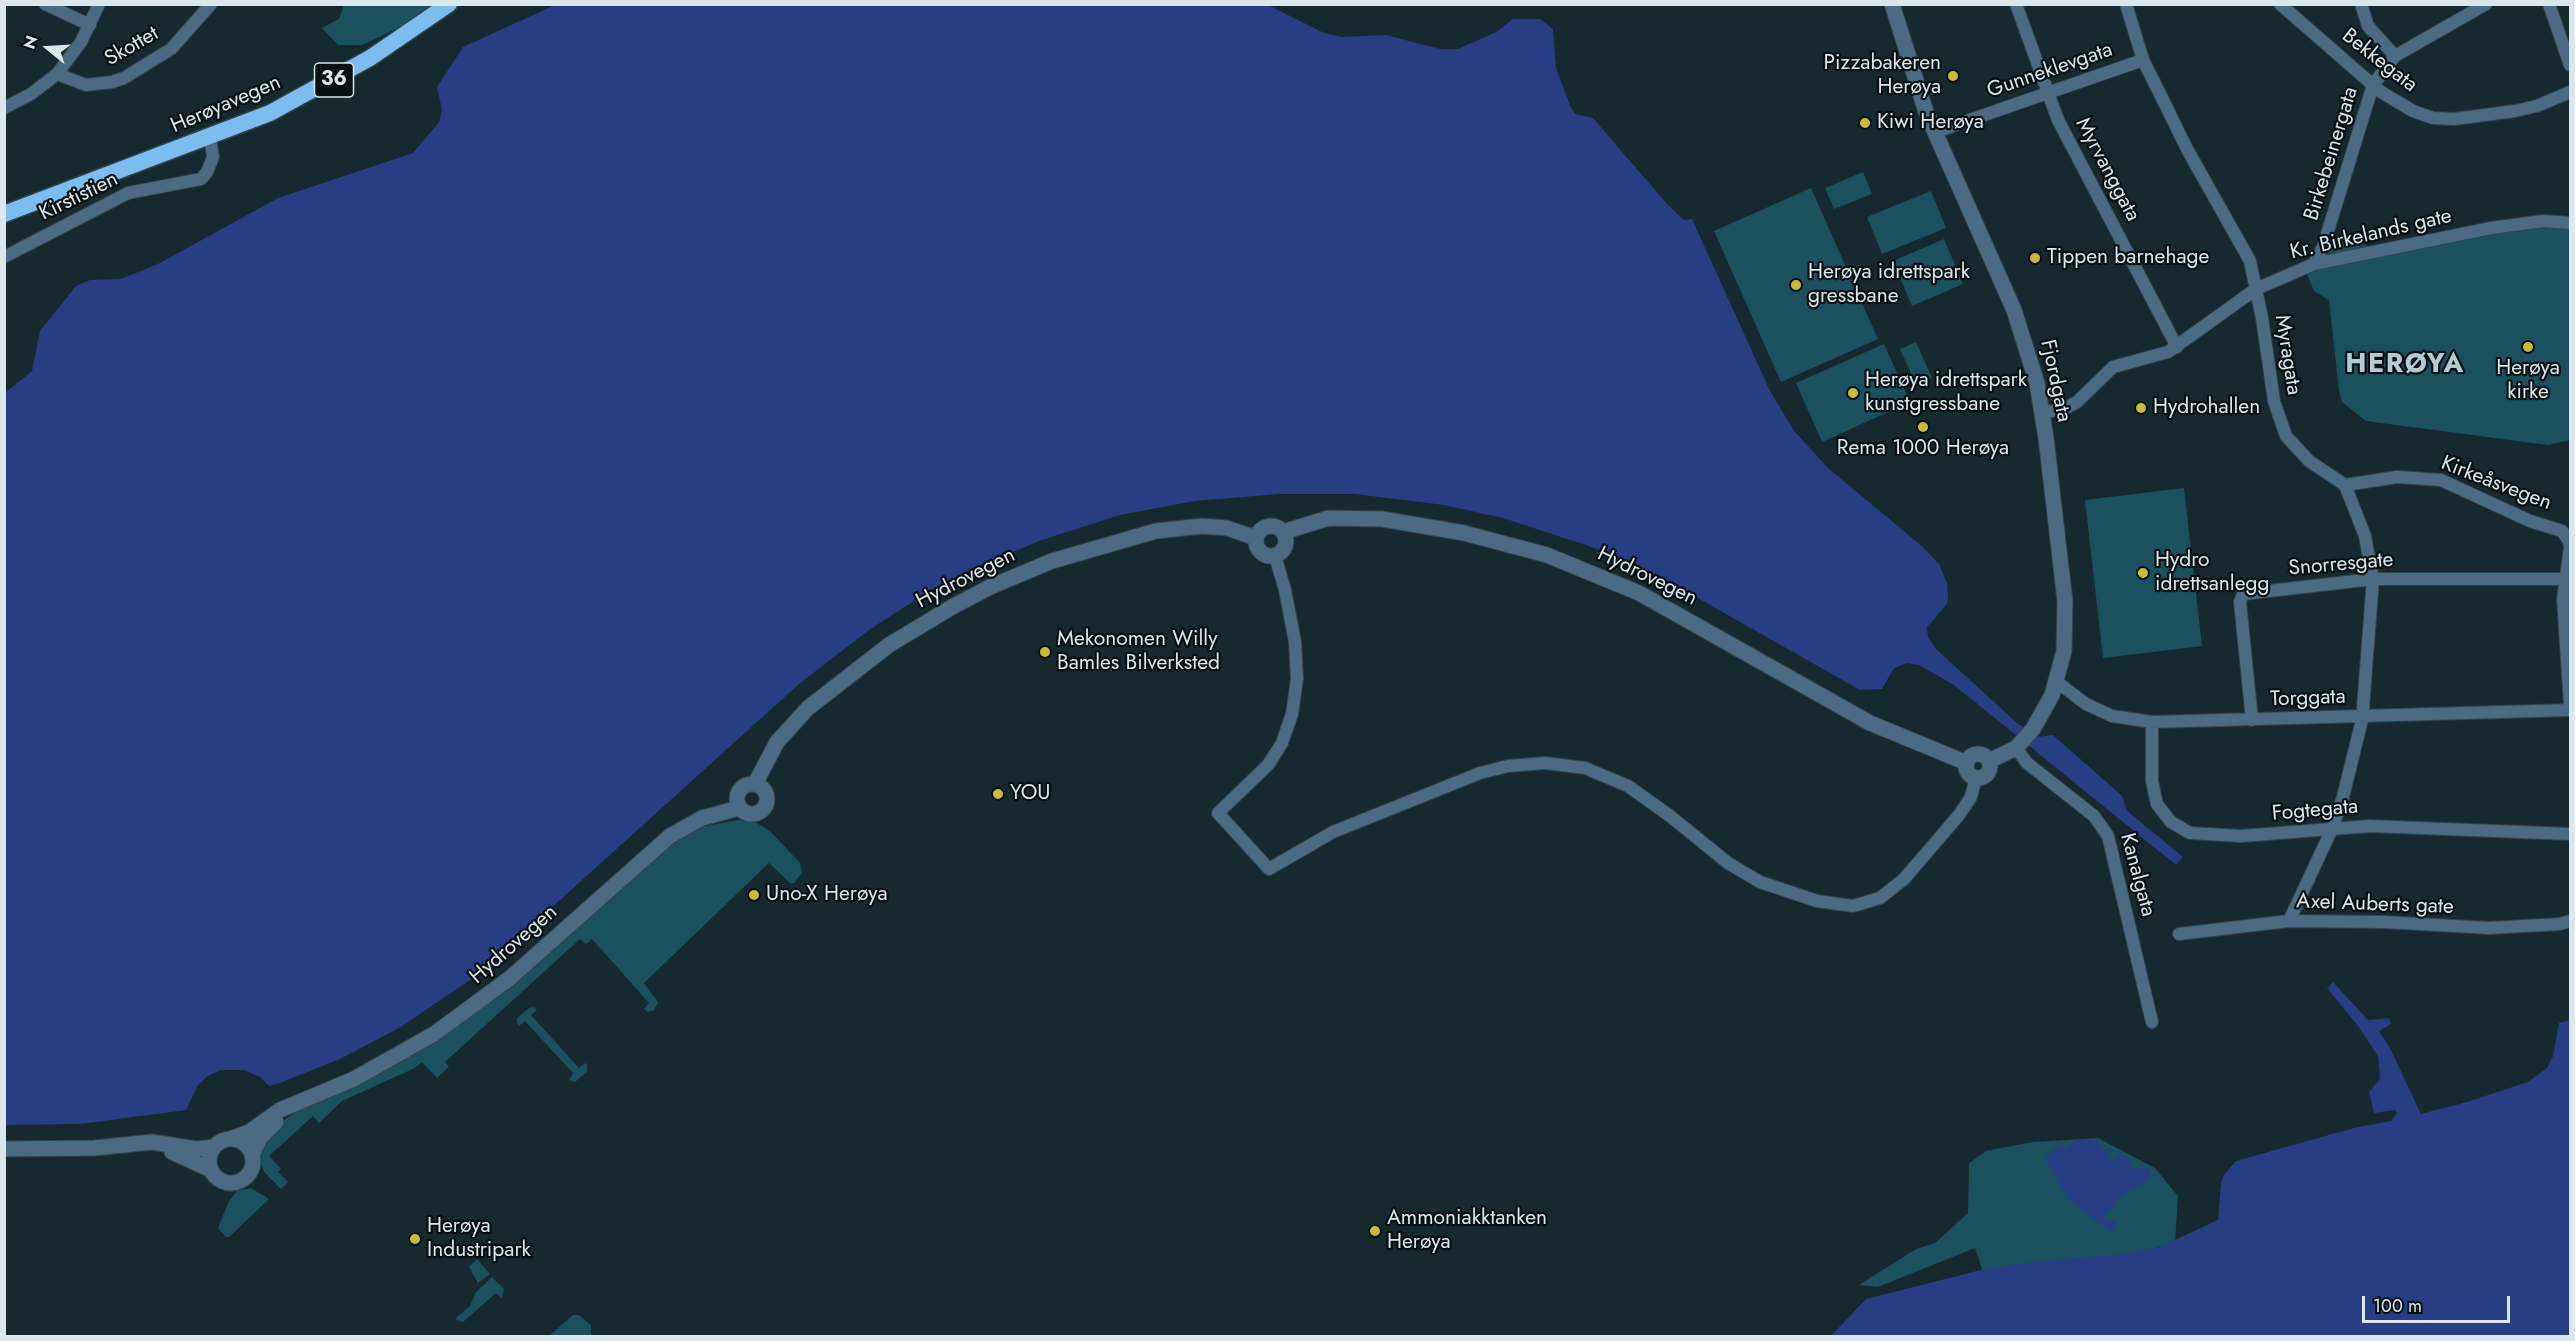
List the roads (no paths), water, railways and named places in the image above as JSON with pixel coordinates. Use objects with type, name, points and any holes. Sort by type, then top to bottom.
[{"type":"highway","name":"Herøyavegen","points":[[4,214],[261,117],[325,85],[449,4]]},
{"type":"street","points":[[45,4],[90,25]]},
{"type":"street","points":[[4,108],[31,94],[57,74],[81,42],[99,4]]},
{"type":"street","name":"Skottet","points":[[57,74],[86,85],[124,78],[171,49],[211,4]]},
{"type":"street","name":"Fjordgata","points":[[1892,4],[1917,87],[2014,310],[2033,369],[2042,413],[2065,601],[2065,642],[2056,682],[2043,713],[2023,740]]},
{"type":"street","name":"Myrvanggata","points":[[2016,4],[2046,93],[2066,137],[2176,347]]},
{"type":"street","name":"Myragata","points":[[2126,4],[2143,60],[2187,149],[2250,261],[2274,401],[2286,436],[2309,461],[2346,485]]},
{"type":"street","name":"Bekkegata","points":[[2280,4],[2397,103],[2433,118],[2454,119],[2537,106],[2571,92]]},
{"type":"street","points":[[2361,4],[2368,26],[2395,56]]},
{"type":"street","name":"Birkebeinergata","points":[[2314,264],[2326,238],[2373,85],[2395,56],[2486,4]]},
{"type":"street","points":[[2549,4],[2571,64]]},
{"type":"street","name":"Gunneklevgata","points":[[1935,132],[2143,60]]},
{"type":"street","name":"Kirstistien","points":[[4,257],[128,193],[201,179],[207,172],[213,157],[210,138]]},
{"type":"street","name":"Kr. Birkelands gate","points":[[2042,413],[2066,408],[2077,402],[2113,368],[2161,355],[2176,347],[2256,289],[2314,264],[2492,228],[2543,222],[2571,223]]},
{"type":"street","name":"Kirkeåsvegen","points":[[2346,485],[2360,481],[2416,476],[2441,480],[2530,521],[2562,531],[2570,548],[2568,579],[2563,598],[2571,705]]},
{"type":"street","points":[[2289,921],[2332,829],[2363,712],[2373,579],[2365,536],[2346,485]]},
{"type":"street","name":"Hydrovegen","points":[[1283,532],[1329,518],[1382,519],[1464,532],[1547,555],[1639,593],[1870,723],[1967,763]]},
{"type":"street","name":"Hydrovegen","points":[[755,784],[777,742],[815,702],[889,645],[990,587],[1052,561],[1156,531],[1202,526],[1227,528],[1256,538]]},
{"type":"street","points":[[1270,526],[1283,532],[1286,538],[1284,549],[1275,556],[1260,552],[1256,538],[1262,530],[1270,526]]},
{"type":"street","points":[[1275,556],[1285,590],[1295,642],[1297,679],[1292,714],[1282,743],[1268,765],[1218,813],[1269,869],[1333,832],[1480,773],[1508,766],[1545,763],[1585,768],[1629,786],[1656,804],[1728,864],[1760,882],[1817,901],[1860,905],[1880,898],[1904,879],[1959,815],[1971,797],[1976,778]]},
{"type":"street","name":"Snorresgate","points":[[2252,720],[2240,602],[2243,594],[2373,579],[2568,579]]},
{"type":"street","name":"Torggata","points":[[2056,682],[2086,704],[2112,716],[2152,722],[2252,720],[2363,712],[2571,710]]},
{"type":"street","name":"Fogtegata","points":[[2152,722],[2154,794],[2163,814],[2180,829],[2203,835],[2241,837],[2332,829],[2403,826],[2571,834]]},
{"type":"street","points":[[1989,761],[2023,740]]},
{"type":"street","name":"Kanalgata","points":[[2023,740],[2027,763],[2102,824],[2111,846],[2152,1022]]},
{"type":"street","points":[[1976,778],[1967,771],[1967,763],[1977,754],[1989,761]]},
{"type":"street","points":[[1976,778],[1988,774],[1989,761]]},
{"type":"street","points":[[755,784],[767,795],[766,806],[755,814],[746,813],[739,807],[737,796],[743,786],[755,784]]},
{"type":"street","name":"Hydrovegen","points":[[230,1139],[249,1132],[280,1110],[385,1063],[451,1023],[510,978],[670,836],[702,818],[739,807]]},
{"type":"street","name":"Axel Auberts gate","points":[[2179,934],[2289,921],[2374,921],[2489,928],[2560,924],[2571,921]]},
{"type":"street","name":"Hydrovegen","points":[[252,1155],[266,1131],[304,1101]]},
{"type":"street","points":[[4,1149],[140,1145],[152,1142],[196,1149],[214,1147],[230,1139],[244,1143],[252,1155],[248,1173],[235,1182],[219,1179],[211,1170],[183,1155],[140,1145]]},
{"type":"street","points":[[211,1170],[209,1158],[214,1147]]},
{"type":"water","points":[[1266,4],[1324,33],[1342,37],[1386,35],[1440,49],[1458,49],[1496,32],[1513,19],[1540,19],[1553,29],[1556,68],[1571,108],[1575,114],[1593,118],[1667,204],[1684,220],[1692,219],[1770,391],[1794,431],[1829,469],[1923,547],[1939,564],[1947,583],[1948,599],[1947,604],[1927,627],[1928,637],[1935,648],[2017,723],[2037,737],[2053,735],[2122,796],[2127,811],[2183,857],[2176,865],[1954,685],[1919,665],[1907,663],[1894,668],[1882,689],[1860,690],[1652,572],[1589,546],[1503,518],[1444,505],[1355,494],[1279,494],[1195,501],[1120,515],[1039,541],[970,570],[928,592],[869,630],[799,684],[476,976],[399,1028],[340,1059],[269,1086],[260,1077],[244,1070],[221,1070],[208,1076],[198,1085],[186,1110],[81,1124],[5,1125],[5,393],[32,371],[40,331],[76,286],[90,280],[121,279],[158,264],[278,198],[413,153],[439,122],[442,110],[437,87],[463,47],[555,5]]},
{"type":"water","points":[[2333,982],[2368,1020],[2389,1018],[2391,1024],[2379,1031],[2391,1050],[2421,1114],[2528,1082],[2547,1068],[2553,1056],[2559,1023],[2570,1020],[2570,1336],[1831,1336],[1866,1299],[1981,1270],[2039,1261],[2119,1255],[2160,1247],[2218,1220],[2221,1183],[2224,1175],[2236,1161],[2354,1128],[2391,1121],[2397,1113],[2395,1110],[2374,1113],[2369,1092],[2380,1079],[2378,1056],[2359,1027],[2327,988]]},
{"type":"water","points":[[2078,1139],[2097,1140],[2098,1144],[2103,1146],[2100,1148],[2113,1151],[2105,1154],[2112,1156],[2109,1159],[2114,1160],[2121,1154],[2132,1161],[2130,1165],[2134,1169],[2149,1168],[2149,1180],[2124,1194],[2113,1203],[2113,1209],[2106,1213],[2105,1221],[2117,1220],[2113,1228],[2116,1230],[2113,1233],[2069,1200],[2045,1157],[2062,1145],[2066,1149]]},
{"type":"place","name":"Pizzabakeren Herøya","points":[[1953,76]]},
{"type":"place","name":"Kiwi Herøya","points":[[1865,123]]},
{"type":"place","name":"Tippen barnehage","points":[[2035,258]]},
{"type":"place","name":"Herøya idrettspark gressbane","points":[[1796,285]]},
{"type":"place","name":"Herøya kirke","points":[[2528,347]]},
{"type":"place","name":"Herøya idrettspark kunstgressbane","points":[[1853,393]]},
{"type":"place","name":"Hydrohallen","points":[[2141,408]]},
{"type":"place","name":"Rema 1000 Herøya","points":[[1923,427]]},
{"type":"place","name":"Hydro idrettsanlegg","points":[[2143,573]]},
{"type":"place","name":"Mekonomen Willy Bamles Bilverksted","points":[[1045,652]]},
{"type":"place","name":"YOU","points":[[998,794]]},
{"type":"place","name":"Uno-X Herøya","points":[[754,895]]},
{"type":"place","name":"Ammoniakktanken Herøya","points":[[1375,1231]]},
{"type":"place","name":"Herøya Industripark","points":[[415,1239]]},
{"type":"district","name":"HERØYA","points":[[2405,365]]}]
